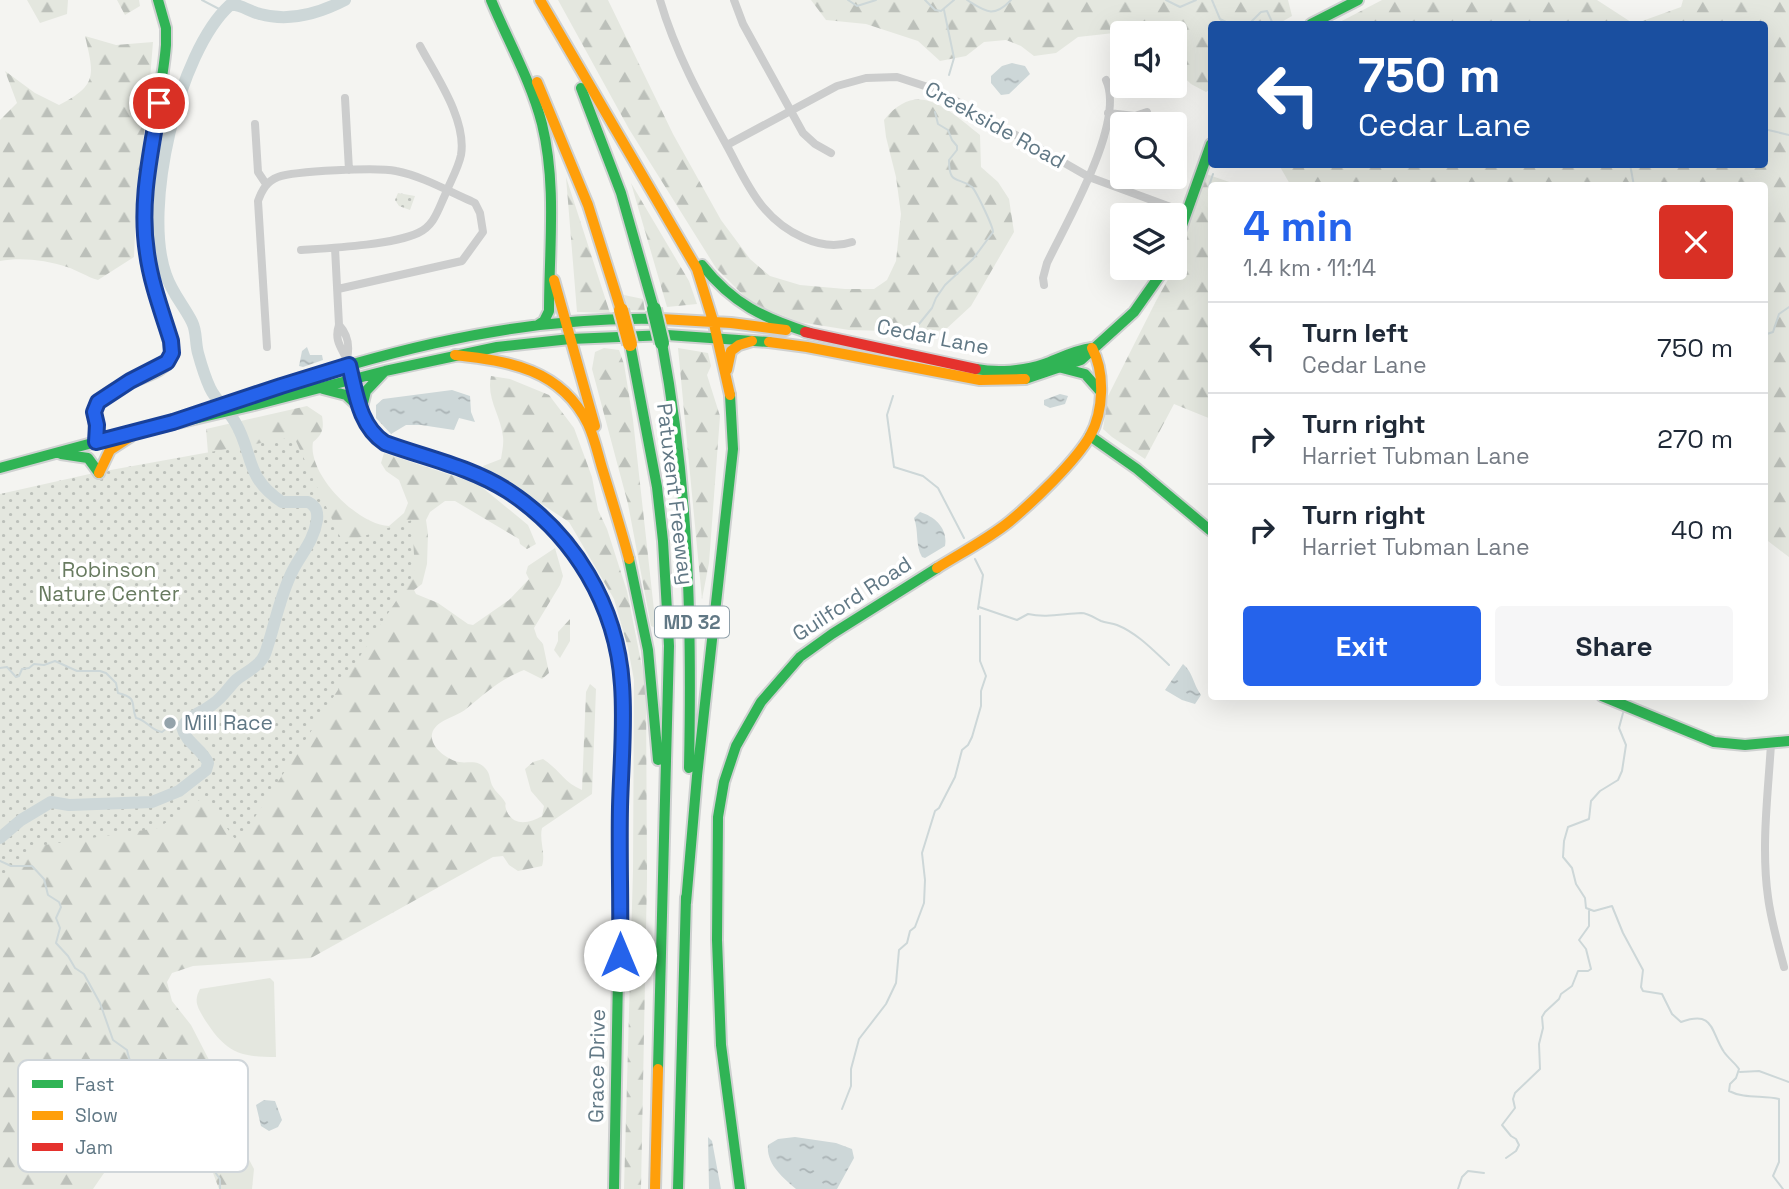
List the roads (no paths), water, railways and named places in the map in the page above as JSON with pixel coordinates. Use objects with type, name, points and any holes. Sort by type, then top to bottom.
[{"type":"main road","points":[[96,442],[97,425],[94,412],[98,402],[130,381],[163,365],[172,353],[171,341],[150,271],[144,217],[148,165],[166,45],[166,28],[158,0]]},
{"type":"main road","points":[[493,0],[536,104],[542,124],[551,186],[549,314],[538,325]]},
{"type":"main road","name":"Patuxent Freeway","points":[[493,0],[536,79],[599,238],[630,344],[657,486],[666,593],[668,659],[655,1189]]},
{"type":"main road","points":[[540,0],[697,269],[713,320],[733,412],[733,449],[697,776],[686,903]]},
{"type":"main road","name":"Patuxent Freeway","points":[[540,0],[609,156],[633,228],[662,343],[678,433],[690,539],[693,646],[678,1189]]},
{"type":"main road","points":[[1317,21],[1358,0]]},
{"type":"main road","points":[[1187,213],[1208,153]]},
{"type":"main road","points":[[660,206],[713,281],[727,296],[770,321],[810,333]]},
{"type":"main road","points":[[549,265],[600,444],[641,615],[655,709],[659,1027]]},
{"type":"main road","points":[[1092,348],[1134,312],[1158,280]]},
{"type":"main road","name":"Cedar Lane","points":[[0,468],[246,402],[446,341],[565,321],[713,320],[810,333],[986,371],[1023,369],[1078,350],[1092,348]]},
{"type":"main road","points":[[350,369],[469,342],[553,329],[565,321]]},
{"type":"main road","name":"Cedar Lane","points":[[246,402],[318,388],[350,369],[386,370],[497,347],[570,339],[667,335],[752,341],[807,347],[980,380],[1024,379],[1081,360],[1092,348]]},
{"type":"main road","points":[[726,375],[731,351],[738,345],[752,341]]},
{"type":"main road","name":"Guilford Road","points":[[740,1189],[721,1045],[716,875],[716,834],[720,798],[739,739],[761,702],[800,657],[1008,523],[1054,480],[1090,436],[1099,408],[1097,387],[1103,381],[1092,348]]},
{"type":"main road","points":[[455,355],[509,361],[533,370],[556,385],[577,406],[587,422],[610,492]]},
{"type":"main road","points":[[1062,368],[1085,374],[1097,387]]},
{"type":"main road","name":"Grace Drive","points":[[350,369],[362,414],[370,431],[385,443],[488,480],[543,519],[568,545],[589,576],[613,631],[623,706],[614,1189]]},
{"type":"main road","points":[[362,414],[366,391],[386,370]]},
{"type":"main road","points":[[318,388],[346,394],[362,414]]},
{"type":"main road","points":[[54,453],[88,458],[99,472],[110,450],[142,430]]},
{"type":"main road","points":[[1090,436],[1127,461],[1208,528]]},
{"type":"main road","points":[[1612,700],[1714,741],[1745,745],[1789,741]]},
{"type":"street","points":[[660,0],[680,56],[757,199],[782,225],[804,237],[836,247],[852,242]]},
{"type":"street","points":[[734,0],[743,24],[809,139],[831,153]]},
{"type":"street","points":[[301,250],[335,248],[407,237],[418,234],[434,219],[461,153],[460,130],[457,117],[420,46]]},
{"type":"street","name":"Creekside Road","points":[[727,145],[849,81],[882,77],[910,80],[937,90],[1089,177],[1160,203]]},
{"type":"street","points":[[1044,285],[1047,263],[1100,150],[1110,93],[1106,80]]},
{"type":"street","points":[[345,98],[349,170]]},
{"type":"street","points":[[1108,113],[1135,116],[1147,111]]},
{"type":"street","points":[[255,124],[258,172],[266,184]]},
{"type":"street","points":[[267,347],[258,201],[266,184],[279,176],[289,174],[395,170],[475,204],[481,213],[481,237],[462,261],[338,289]]},
{"type":"street","points":[[335,248],[339,325],[345,332],[350,369]]},
{"type":"street","points":[[1770,744],[1767,880],[1774,931],[1784,967]]},
{"type":"water","points":[[1012,63],[1025,66],[1030,74],[1009,94],[1001,95],[991,83],[991,76],[1002,66]]},
{"type":"water","points":[[307,347],[310,355],[322,355],[323,360],[299,366],[302,351]]},
{"type":"water","points":[[452,390],[470,396],[475,422],[459,418],[454,430],[406,425],[391,434],[376,418],[376,405],[383,399]]},
{"type":"water","points":[[1060,394],[1068,396],[1065,404],[1050,408],[1044,405],[1044,400]]},
{"type":"water","points":[[920,512],[940,524],[945,534],[945,546],[925,558],[919,548],[914,518]]},
{"type":"water","points":[[1183,664],[1201,695],[1195,704],[1165,690]]},
{"type":"water","points":[[264,1100],[275,1101],[282,1120],[278,1127],[269,1131],[261,1126],[256,1105]]},
{"type":"water","points":[[708,1137],[712,1141],[721,1189],[709,1189]]},
{"type":"water","points":[[795,1137],[836,1143],[852,1149],[854,1158],[837,1189],[796,1189],[776,1170],[768,1152],[768,1145],[778,1139]]},
{"type":"waterway","points":[[202,0],[223,11]]},
{"type":"waterway","points":[[0,838],[21,820],[51,802],[69,805],[152,802],[179,791],[206,770],[208,763],[187,738],[182,727],[189,719],[217,701],[236,680],[260,662],[265,654],[288,580],[313,534],[317,511],[308,502],[282,502],[261,483],[251,465],[235,422],[210,388],[198,353],[194,326],[166,275],[160,246],[162,173],[169,133],[195,58],[211,27],[230,5],[260,14],[293,17],[325,9],[345,0]]},
{"type":"waterway","points":[[848,0],[857,6],[876,0]]},
{"type":"waterway","points":[[925,0],[935,10],[941,11],[954,0]]},
{"type":"waterway","points":[[967,0],[989,11],[999,10],[1011,0]]},
{"type":"waterway","points":[[1166,0],[1180,7],[1196,0]]},
{"type":"waterway","points":[[1212,0],[1220,19],[1224,21]]},
{"type":"waterway","points":[[944,10],[954,58],[949,75]]},
{"type":"waterway","points":[[1252,21],[1261,12],[1267,11],[1272,21]]},
{"type":"waterway","points":[[919,324],[945,285],[973,259],[993,232],[972,187],[955,179],[951,174],[949,160],[957,146],[948,130],[938,124],[935,112]]},
{"type":"waterway","points":[[1768,130],[1789,135]]},
{"type":"waterway","points":[[1631,168],[1633,182]]},
{"type":"waterway","points":[[1210,182],[1213,174]]},
{"type":"waterway","points":[[1768,334],[1773,332],[1779,314],[1789,307]]},
{"type":"waterway","points":[[893,396],[887,415],[894,467],[923,476],[938,488],[964,538]]},
{"type":"waterway","points":[[975,559],[983,575],[978,609]]},
{"type":"waterway","points":[[114,599],[125,595]]},
{"type":"waterway","points":[[979,607],[1017,620],[1028,614],[1086,614],[1131,633],[1169,665]]},
{"type":"waterway","points":[[842,1109],[851,1086],[851,1069],[859,1039],[886,1004],[896,983],[899,950],[907,943],[924,903],[922,853],[935,811],[955,777],[962,750],[972,737],[981,706],[981,691],[986,676],[980,661],[980,616]]},
{"type":"waterway","points":[[0,668],[7,667],[16,677],[22,669],[34,664],[44,665],[55,661],[77,671],[100,671],[116,683],[118,693],[131,699],[136,718],[162,732],[172,724],[182,727]]},
{"type":"waterway","points":[[1623,713],[1619,728],[1626,745],[1622,771],[1618,780],[1600,791],[1591,801],[1589,819],[1568,827],[1563,857],[1572,868],[1576,884],[1585,898],[1586,908],[1594,911],[1612,906],[1643,970],[1643,991],[1662,994],[1672,1014],[1681,1022],[1700,1019],[1710,1025],[1724,1052],[1739,1069],[1729,1091],[1779,1099],[1779,1162],[1773,1176],[1783,1189]]},
{"type":"waterway","points":[[0,861],[11,866],[32,866],[44,879],[48,895],[59,902],[61,907],[56,918],[60,928],[56,943],[75,968],[84,974],[100,1003],[113,1040],[127,1050],[129,1060]]},
{"type":"waterway","points":[[1506,1158],[1516,1151],[1519,1145],[1502,1125],[1515,1108],[1515,1093],[1540,1069],[1542,1017],[1561,994],[1572,986],[1578,971],[1591,969],[1586,949],[1579,940],[1589,926],[1589,911]]},
{"type":"waterway","points":[[1740,1072],[1759,1071],[1789,1082]]},
{"type":"waterway","points":[[1458,1189],[1462,1177],[1468,1171],[1484,1173]]},
{"type":"waterway","points":[[215,1172],[220,1179],[220,1189]]},
{"type":"place","name":"Mill Race","points":[[170,723]]},
{"type":"park label","name":"Robinson Nature Center","points":[[109,582]]}]
